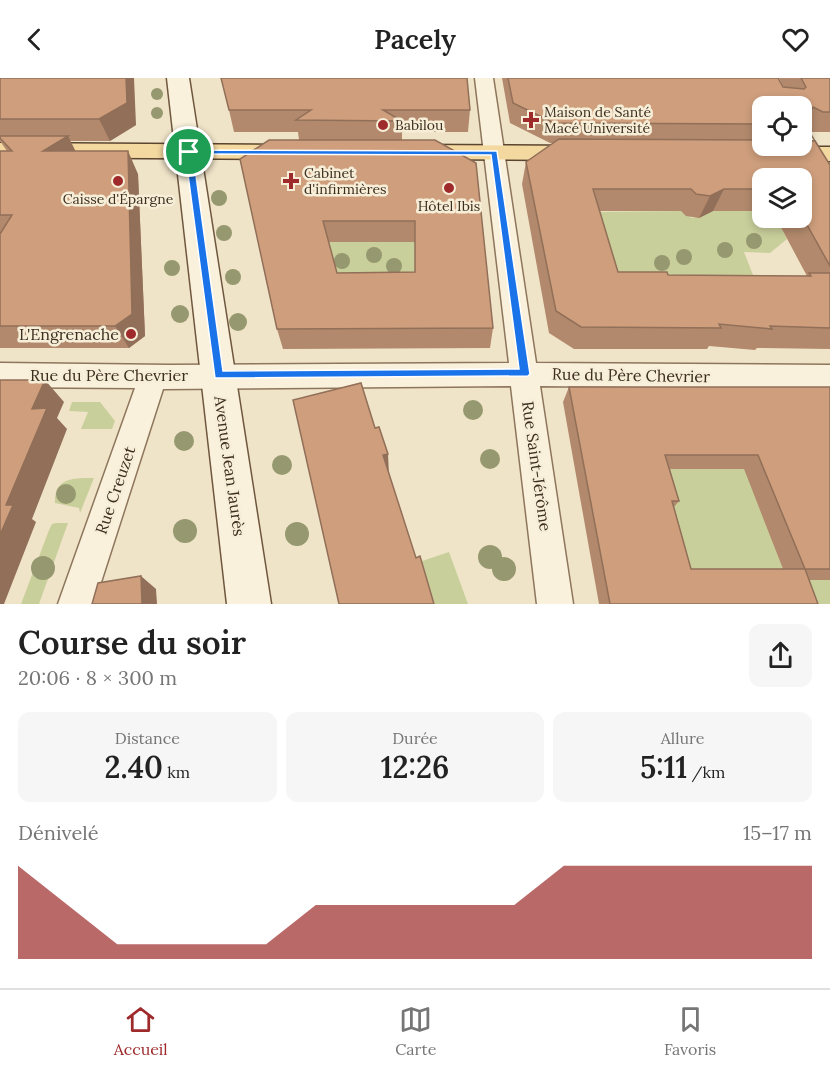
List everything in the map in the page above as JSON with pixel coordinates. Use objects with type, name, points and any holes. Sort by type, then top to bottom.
[{"type":"main road","name":"Avenue Jean Jaurès","points":[[178,78],[249,604]]},
{"type":"main road","points":[[0,150],[318,152]]},
{"type":"main road","points":[[388,152],[612,153]]},
{"type":"street","name":"Rue Saint-Jérôme","points":[[484,78],[555,604]]},
{"type":"street","name":"Rue du Père Chevrier","points":[[0,375],[525,374],[830,377]]},
{"type":"street","name":"Rue Creuzet","points":[[76,604],[153,376]]},
{"type":"green space","points":[[681,211],[692,218],[703,216],[703,211],[752,211],[752,228],[787,228],[783,231],[787,239],[770,253],[744,252],[762,298],[609,294],[587,212]]},
{"type":"green space","points":[[322,226],[339,242],[416,242],[415,295],[340,293]]},
{"type":"green space","points":[[72,402],[100,402],[115,421],[112,429],[81,429],[88,412],[69,411]]},
{"type":"green space","points":[[664,469],[746,469],[787,580],[830,580],[830,604],[796,604],[678,580]]},
{"type":"green space","points":[[94,478],[80,513],[79,508],[55,503],[58,488],[62,484],[73,479]]},
{"type":"green space","points":[[68,523],[39,604],[21,604],[49,530],[52,524]]},
{"type":"green space","points":[[449,552],[468,604],[434,604],[422,561]]},
{"type":"building","points":[[0,78],[126,78],[127,103],[99,119],[0,119]]},
{"type":"building","points":[[221,78],[467,78],[470,110],[383,110],[402,121],[296,120],[311,110],[229,110]]},
{"type":"building","points":[[508,78],[778,78],[783,87],[804,89],[806,87],[801,78],[830,78],[830,112],[823,112],[813,107],[812,109],[812,96],[752,96],[752,124],[554,123],[513,103]]},
{"type":"building","points":[[0,136],[68,136],[43,151],[128,151],[132,314],[115,326],[0,326],[0,234],[12,215],[0,215],[0,151],[12,151]]},
{"type":"building","points":[[559,139],[752,140],[752,156],[812,156],[812,141],[815,141],[830,165],[830,266],[809,228],[812,228],[812,168],[752,168],[752,189],[724,189],[710,196],[696,194],[691,189],[593,189],[618,272],[667,272],[668,275],[811,276],[809,273],[830,273],[830,328],[770,326],[772,329],[719,324],[721,328],[581,327],[556,311],[526,162]]},
{"type":"building","points":[[269,140],[435,140],[476,163],[493,328],[277,329],[240,159]],"holes":[[[323,221],[415,221],[415,272],[337,273]]]},
{"type":"building","points":[[0,380],[45,380],[32,409],[47,408],[6,505],[13,505],[0,535]]},
{"type":"building","points":[[361,383],[375,428],[379,427],[388,454],[383,455],[416,558],[420,556],[434,604],[339,604],[293,400]]},
{"type":"building","points":[[569,387],[830,387],[830,569],[805,569],[818,604],[610,604]],"holes":[[[665,455],[758,455],[805,569],[691,569],[672,501],[679,501]]]},
{"type":"building","points":[[141,576],[142,604],[92,604],[98,583]]},
{"type":"place","name":"Maison de Santé Macé Université","points":[[531,120]]},
{"type":"place","name":"Babilou","points":[[383,125]]},
{"type":"place","name":"Caisse d'Épargne","points":[[118,181]]},
{"type":"place","name":"Cabinet d'infirmières","points":[[291,181]]},
{"type":"place","name":"Hôtel Ibis","points":[[449,188]]},
{"type":"place","name":"L'Engrenache","points":[[131,334]]},
{"type":"route","points":[[189,152],[494,153],[525,374],[219,375],[189,152]]}]
